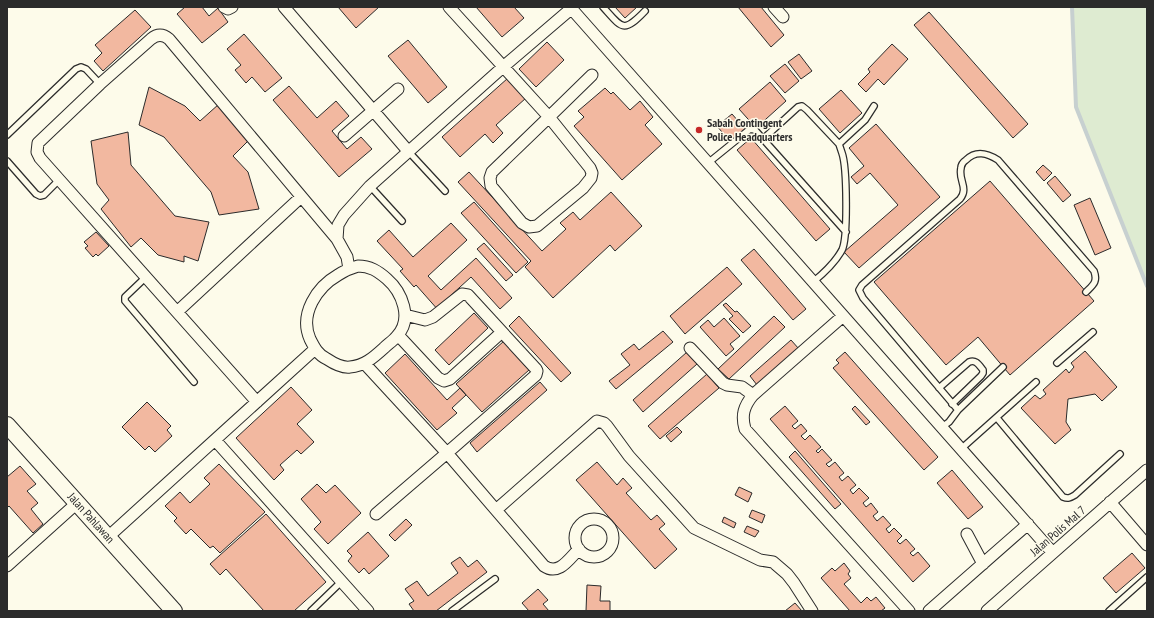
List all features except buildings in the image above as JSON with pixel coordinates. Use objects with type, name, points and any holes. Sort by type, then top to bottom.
[{"type":"street","points":[[224,7],[228,9],[232,7]]},
{"type":"street","points":[[284,7],[408,151]]},
{"type":"street","points":[[449,7],[549,117],[590,168],[592,173],[591,178],[583,188],[554,210],[537,226],[529,227],[522,223],[491,186],[490,178],[492,172],[549,117],[592,75]]},
{"type":"street","points":[[774,7],[783,17]]},
{"type":"street","points":[[337,238],[338,225],[344,215],[370,186],[571,8],[1053,553]]},
{"type":"street","points":[[257,402],[59,180],[38,155],[38,143],[100,84],[154,37],[160,35],[166,37],[300,197],[337,238],[347,257],[349,269]]},
{"type":"street","points":[[344,136],[398,89]]},
{"type":"street","points":[[177,312],[300,197]]},
{"type":"street","points":[[358,266],[366,266],[380,273],[394,285],[402,300],[405,315],[404,325],[398,335],[364,364],[348,367],[336,364],[324,358],[315,349],[307,331],[307,316],[313,300],[337,275],[349,269],[358,266]]},
{"type":"street","points":[[376,514],[536,375],[537,371],[471,298],[465,294],[460,296],[433,317],[425,320],[405,315]]},
{"type":"street","points":[[844,316],[753,395],[744,408],[742,420],[745,429],[909,611]]},
{"type":"street","points":[[398,335],[438,378],[444,381],[450,379],[502,332]]},
{"type":"street","points":[[690,348],[723,383],[742,387],[753,395]]},
{"type":"street","points":[[108,537],[315,349]]},
{"type":"street","points":[[364,364],[447,453],[544,566],[556,570],[560,569],[579,549]]},
{"type":"street","points":[[496,510],[597,421],[607,426],[630,456],[694,528],[760,560],[773,562],[787,574],[801,592],[812,611]]},
{"type":"street","name":"Jalan Pahlawan","points":[[7,425],[174,611]]},
{"type":"street","points":[[215,440],[368,611]]},
{"type":"street","name":"Jalan Polis Mal 7","points":[[987,611],[1147,470]]},
{"type":"street","points":[[1110,502],[1147,545]]},
{"type":"street","points":[[7,566],[78,504]]},
{"type":"street","points":[[929,611],[1028,524]]},
{"type":"street","points":[[967,534],[983,564]]},
{"type":"lane","points":[[602,7],[618,24],[627,26],[633,24],[645,11]]},
{"type":"lane","points":[[7,135],[76,69],[81,67],[86,69],[100,84]]},
{"type":"lane","points":[[763,139],[798,107],[802,106],[839,144],[844,164],[846,232],[842,249],[837,257],[827,270],[813,282]]},
{"type":"lane","points":[[839,144],[865,120],[874,106]]},
{"type":"lane","points":[[708,163],[750,130],[755,130],[846,232]]},
{"type":"lane","points":[[408,151],[445,192]]},
{"type":"lane","points":[[958,410],[863,298],[860,294],[860,287],[960,199],[964,194],[960,172],[961,166],[964,162],[978,153],[985,154],[998,160],[1094,271],[1097,277],[1086,292]]},
{"type":"lane","points":[[7,161],[40,196],[44,195],[59,180]]},
{"type":"lane","points":[[370,186],[402,221]]},
{"type":"lane","points":[[146,277],[125,296],[125,302],[194,382]]},
{"type":"lane","points":[[1057,363],[1093,332]]},
{"type":"lane","points":[[939,388],[972,360],[975,361],[983,370],[981,376],[952,404]]},
{"type":"lane","points":[[942,427],[949,422],[958,410],[1003,367]]},
{"type":"lane","points":[[961,449],[1036,382]]},
{"type":"lane","points":[[997,418],[1063,497],[1067,499],[1075,495],[1120,454]]},
{"type":"lane","points":[[1109,611],[1147,577]]},
{"type":"lane","points":[[452,611],[495,580]]},
{"type":"lane","points":[[310,611],[341,582]]},
{"type":"green space","points":[[1072,7],[1147,7],[1147,286],[1076,107]]},
{"type":"waterway","points":[[1072,7],[1076,107],[1147,286]]},
{"type":"place","name":"Sabah Contingent Police Headquarters","points":[[699,130]]}]
